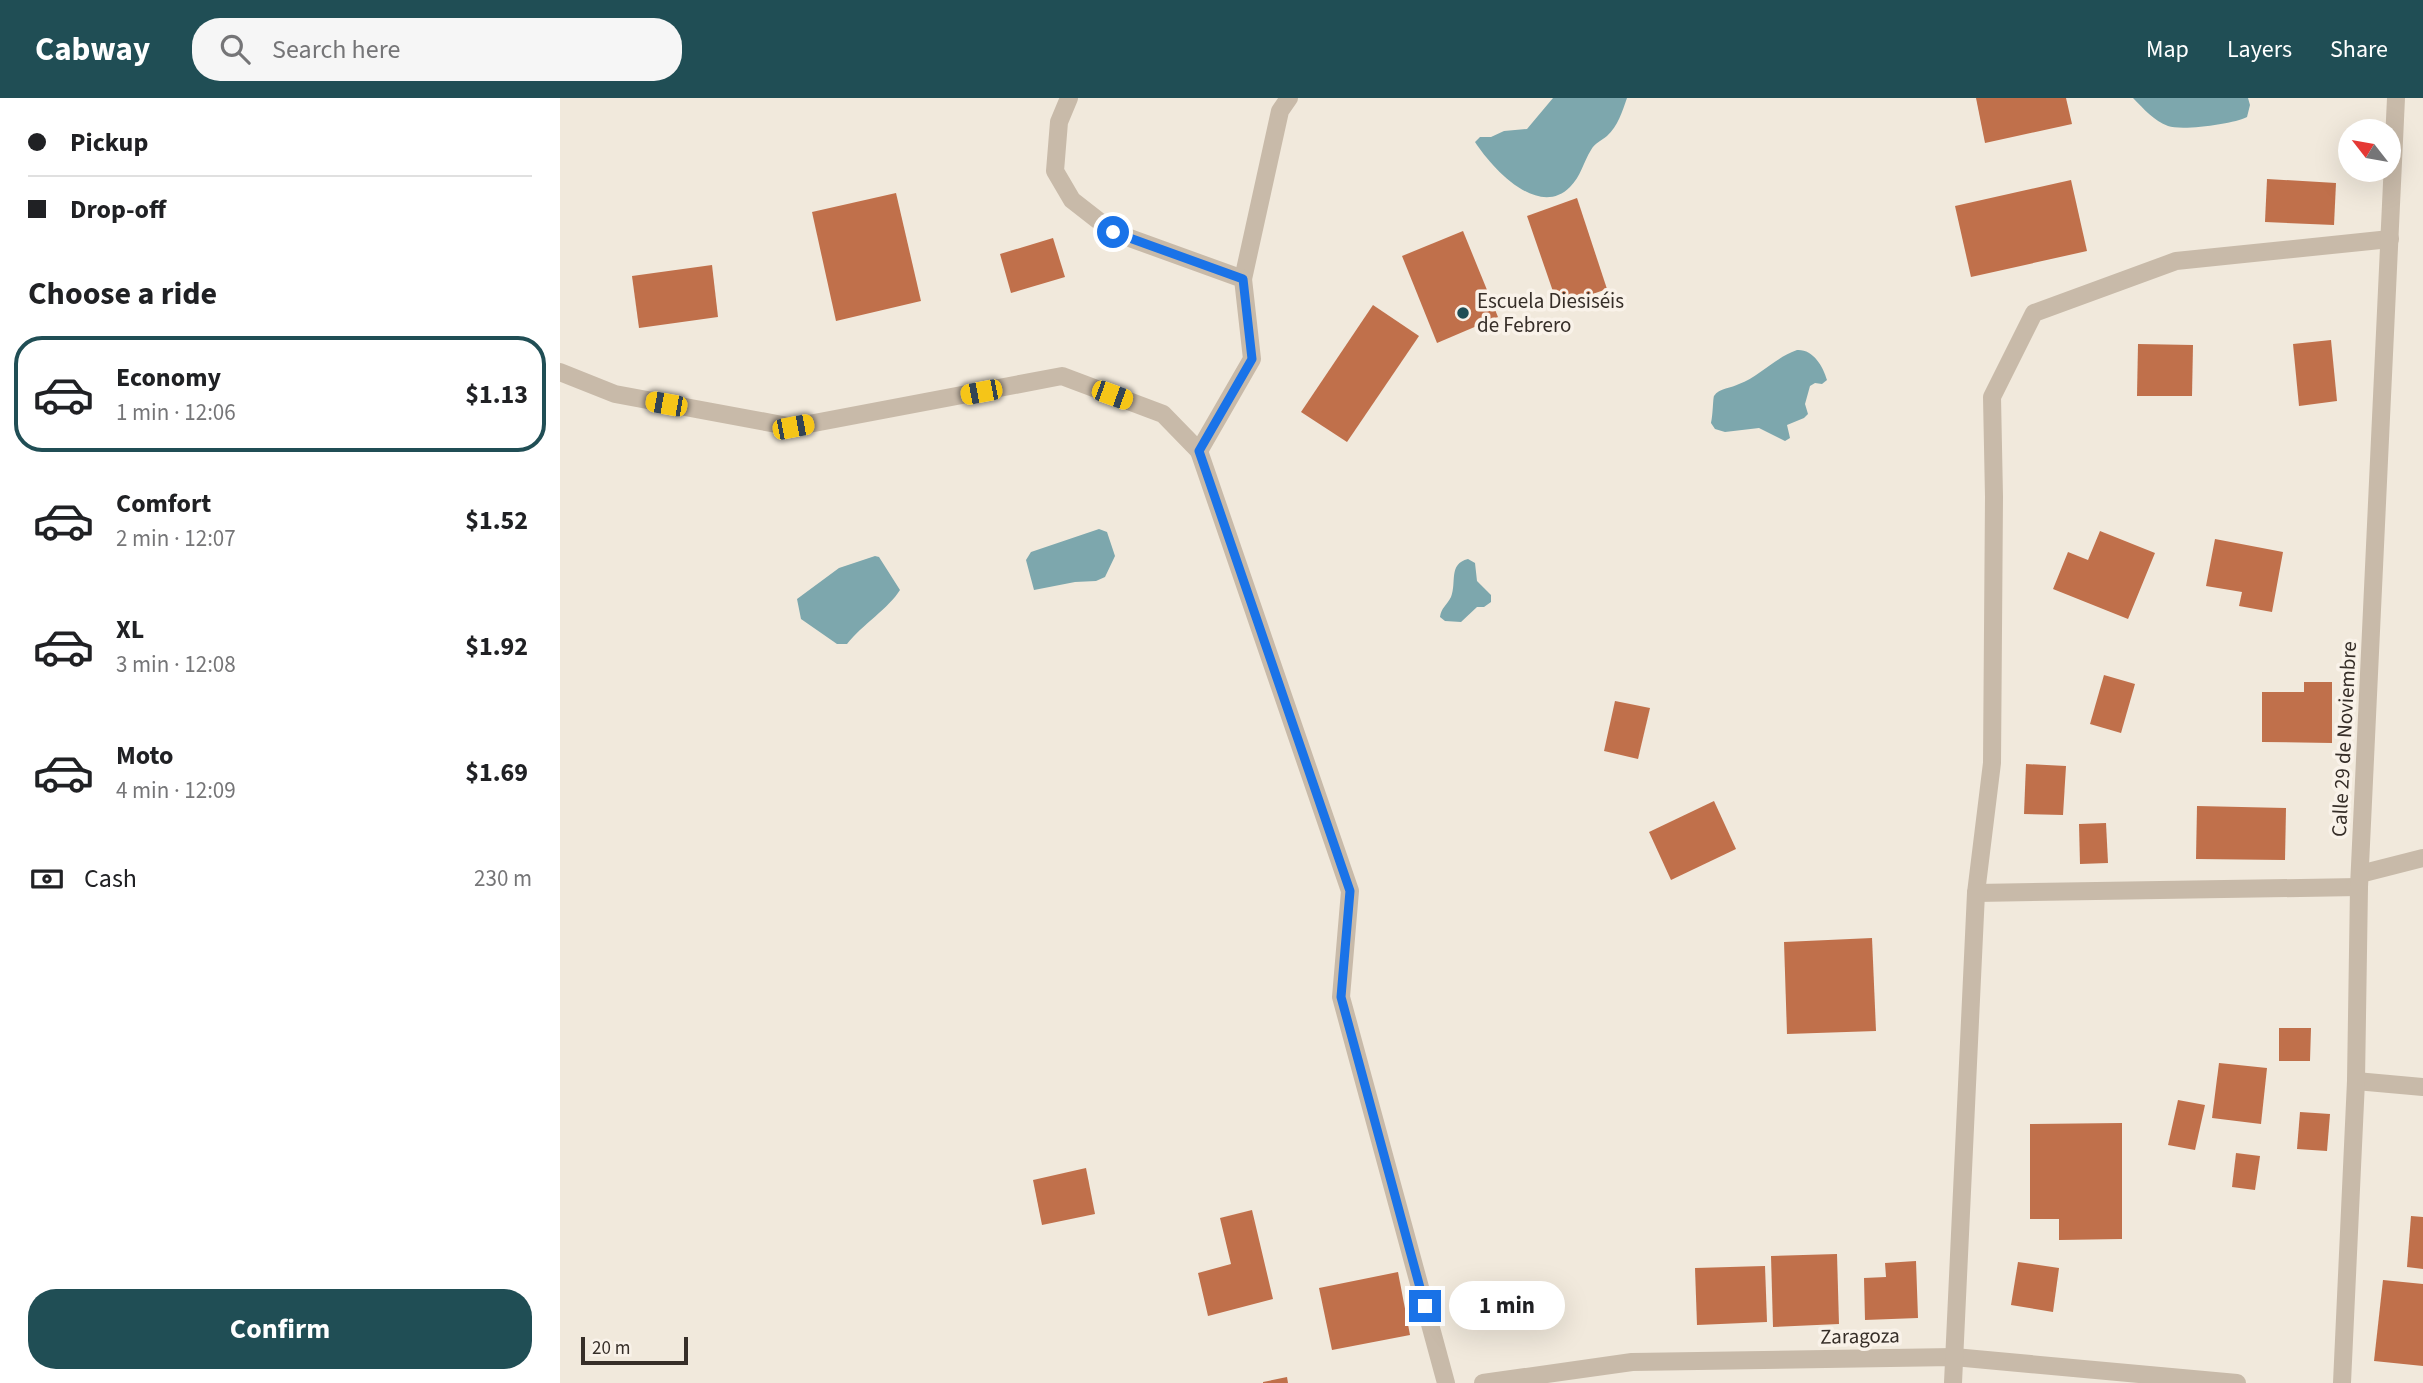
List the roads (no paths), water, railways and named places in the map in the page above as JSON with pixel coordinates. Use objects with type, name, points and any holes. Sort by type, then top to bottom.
[{"type":"street","points":[[1069,98],[1059,122],[1055,171],[1072,200],[1113,232],[1243,279]]},
{"type":"street","points":[[1199,451],[1252,359],[1243,279],[1280,111],[1289,98]]},
{"type":"street","name":"Calle 29 de Noviembre","points":[[2342,1383],[2356,1081],[2360,880],[2396,98]]},
{"type":"street","points":[[1953,1383],[1976,893],[1992,763],[1992,397],[2034,313],[2176,261],[2390,239]]},
{"type":"street","points":[[560,372],[615,394],[793,427],[1062,376],[1163,414],[1199,451],[1350,891],[1341,997],[1446,1383]]},
{"type":"street","points":[[1976,893],[2360,880],[2423,858]]},
{"type":"street","points":[[2356,1081],[2423,1087]]},
{"type":"street","name":"Zaragoza","points":[[1483,1383],[1632,1362],[1954,1357],[2237,1383]]},
{"type":"water","points":[[1553,98],[1627,98],[1614,128],[1593,148],[1574,183],[1557,195],[1544,197],[1530,194],[1504,176],[1475,142],[1480,137],[1491,137],[1504,131],[1527,129]]},
{"type":"water","points":[[2133,98],[2248,98],[2250,105],[2247,117],[2240,120],[2184,128],[2168,126],[2158,121]]},
{"type":"water","points":[[1797,350],[1808,352],[1816,359],[1827,380],[1822,384],[1815,383],[1810,386],[1805,404],[1808,414],[1787,425],[1790,438],[1785,441],[1759,428],[1725,432],[1715,429],[1711,423],[1716,393],[1747,381]]},
{"type":"water","points":[[1099,529],[1107,532],[1115,556],[1105,577],[1096,581],[1034,590],[1026,560],[1031,552]]},
{"type":"water","points":[[879,557],[900,590],[847,644],[837,644],[801,619],[797,599],[839,568]]},
{"type":"water","points":[[1468,559],[1475,563],[1477,581],[1491,595],[1491,602],[1484,607],[1477,607],[1461,622],[1445,621],[1440,617],[1453,591],[1455,569]]},
{"type":"place","name":"Escuela Diesiséis de Febrero","points":[[1463,313]]}]
